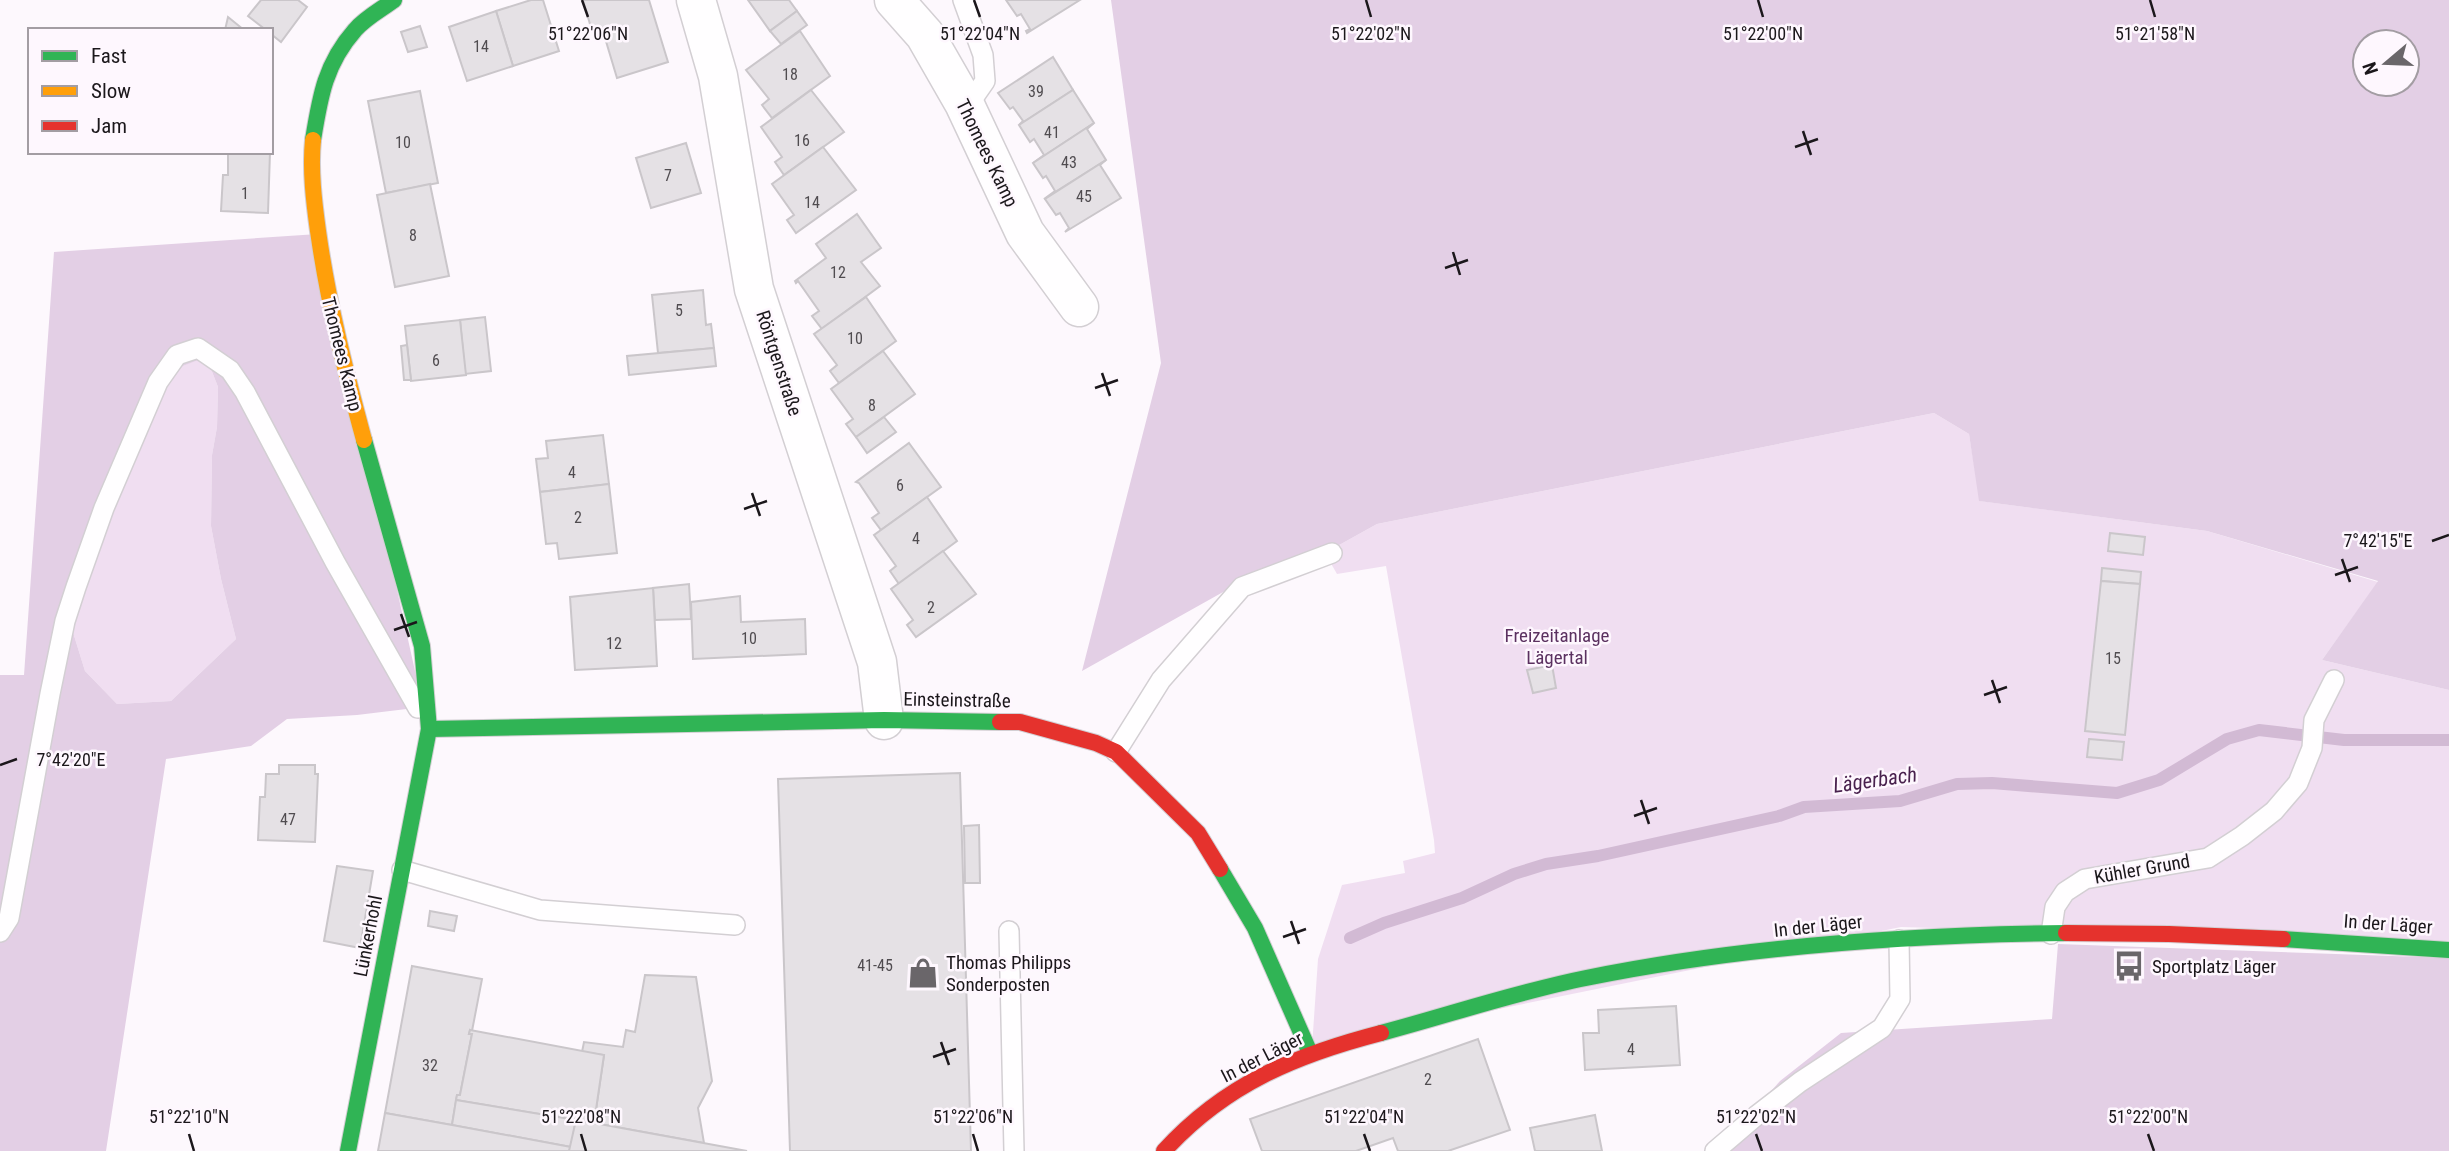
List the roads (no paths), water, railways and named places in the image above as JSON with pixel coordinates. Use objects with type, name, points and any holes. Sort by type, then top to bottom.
[{"type":"street","name":"Thomees Kamp","points":[[394,0],[356,28],[330,65],[318,103],[312,144],[314,200],[326,289],[339,350],[422,646],[429,729]]},
{"type":"street","name":"Röntgenstraße","points":[[696,0],[718,76],[754,289],[877,662],[884,720]]},
{"type":"street","name":"Thomees Kamp","points":[[894,0],[925,35],[964,103],[1025,233],[1079,307]]},
{"type":"street","name":"Einsteinstraße","points":[[429,729],[884,720],[1020,722],[1096,743],[1116,752],[1198,833],[1255,928],[1310,1053]]},
{"type":"street","name":"Lünkerhohl","points":[[348,1151],[429,729]]},
{"type":"street","name":"In der Läger","points":[[1164,1151],[1216,1105],[1262,1076],[1310,1053],[1494,999],[1609,973],[1856,942],[2051,934],[2256,937],[2449,950]]},
{"type":"lane","points":[[963,0],[983,55],[985,81],[976,94],[964,103]]},
{"type":"lane","points":[[0,932],[9,918],[65,621],[104,508],[158,382],[177,355],[198,348],[230,370],[245,392],[335,562],[429,729]]},
{"type":"lane","points":[[1116,752],[1161,680],[1242,587],[1332,553]]},
{"type":"lane","name":"Kühler Grund","points":[[2051,934],[2055,907],[2065,892],[2085,879],[2208,858],[2274,811],[2298,783],[2312,748],[2314,720],[2334,680]]},
{"type":"lane","points":[[402,870],[540,910],[735,925]]},
{"type":"lane","points":[[1009,931],[1014,1151]]},
{"type":"lane","points":[[1715,1151],[1800,1082],[1882,1028],[1900,999],[1899,940]]},
{"type":"waterway","name":"Lägerbach","points":[[1350,938],[1384,923],[1462,898],[1514,874],[1546,864],[1598,856],[1779,816],[1804,807],[1900,801],[1957,784],[1992,783],[2117,793],[2159,780],[2227,739],[2259,730],[2344,740],[2449,740]]},
{"type":"place","name":"Sportplatz Läger","points":[[2129,966]]},
{"type":"place","name":"Thomas Philipps Sonderposten","points":[[923,973]]},
{"type":"park label","name":"Freizeitanlage Lägertal","points":[[1557,646]]}]
